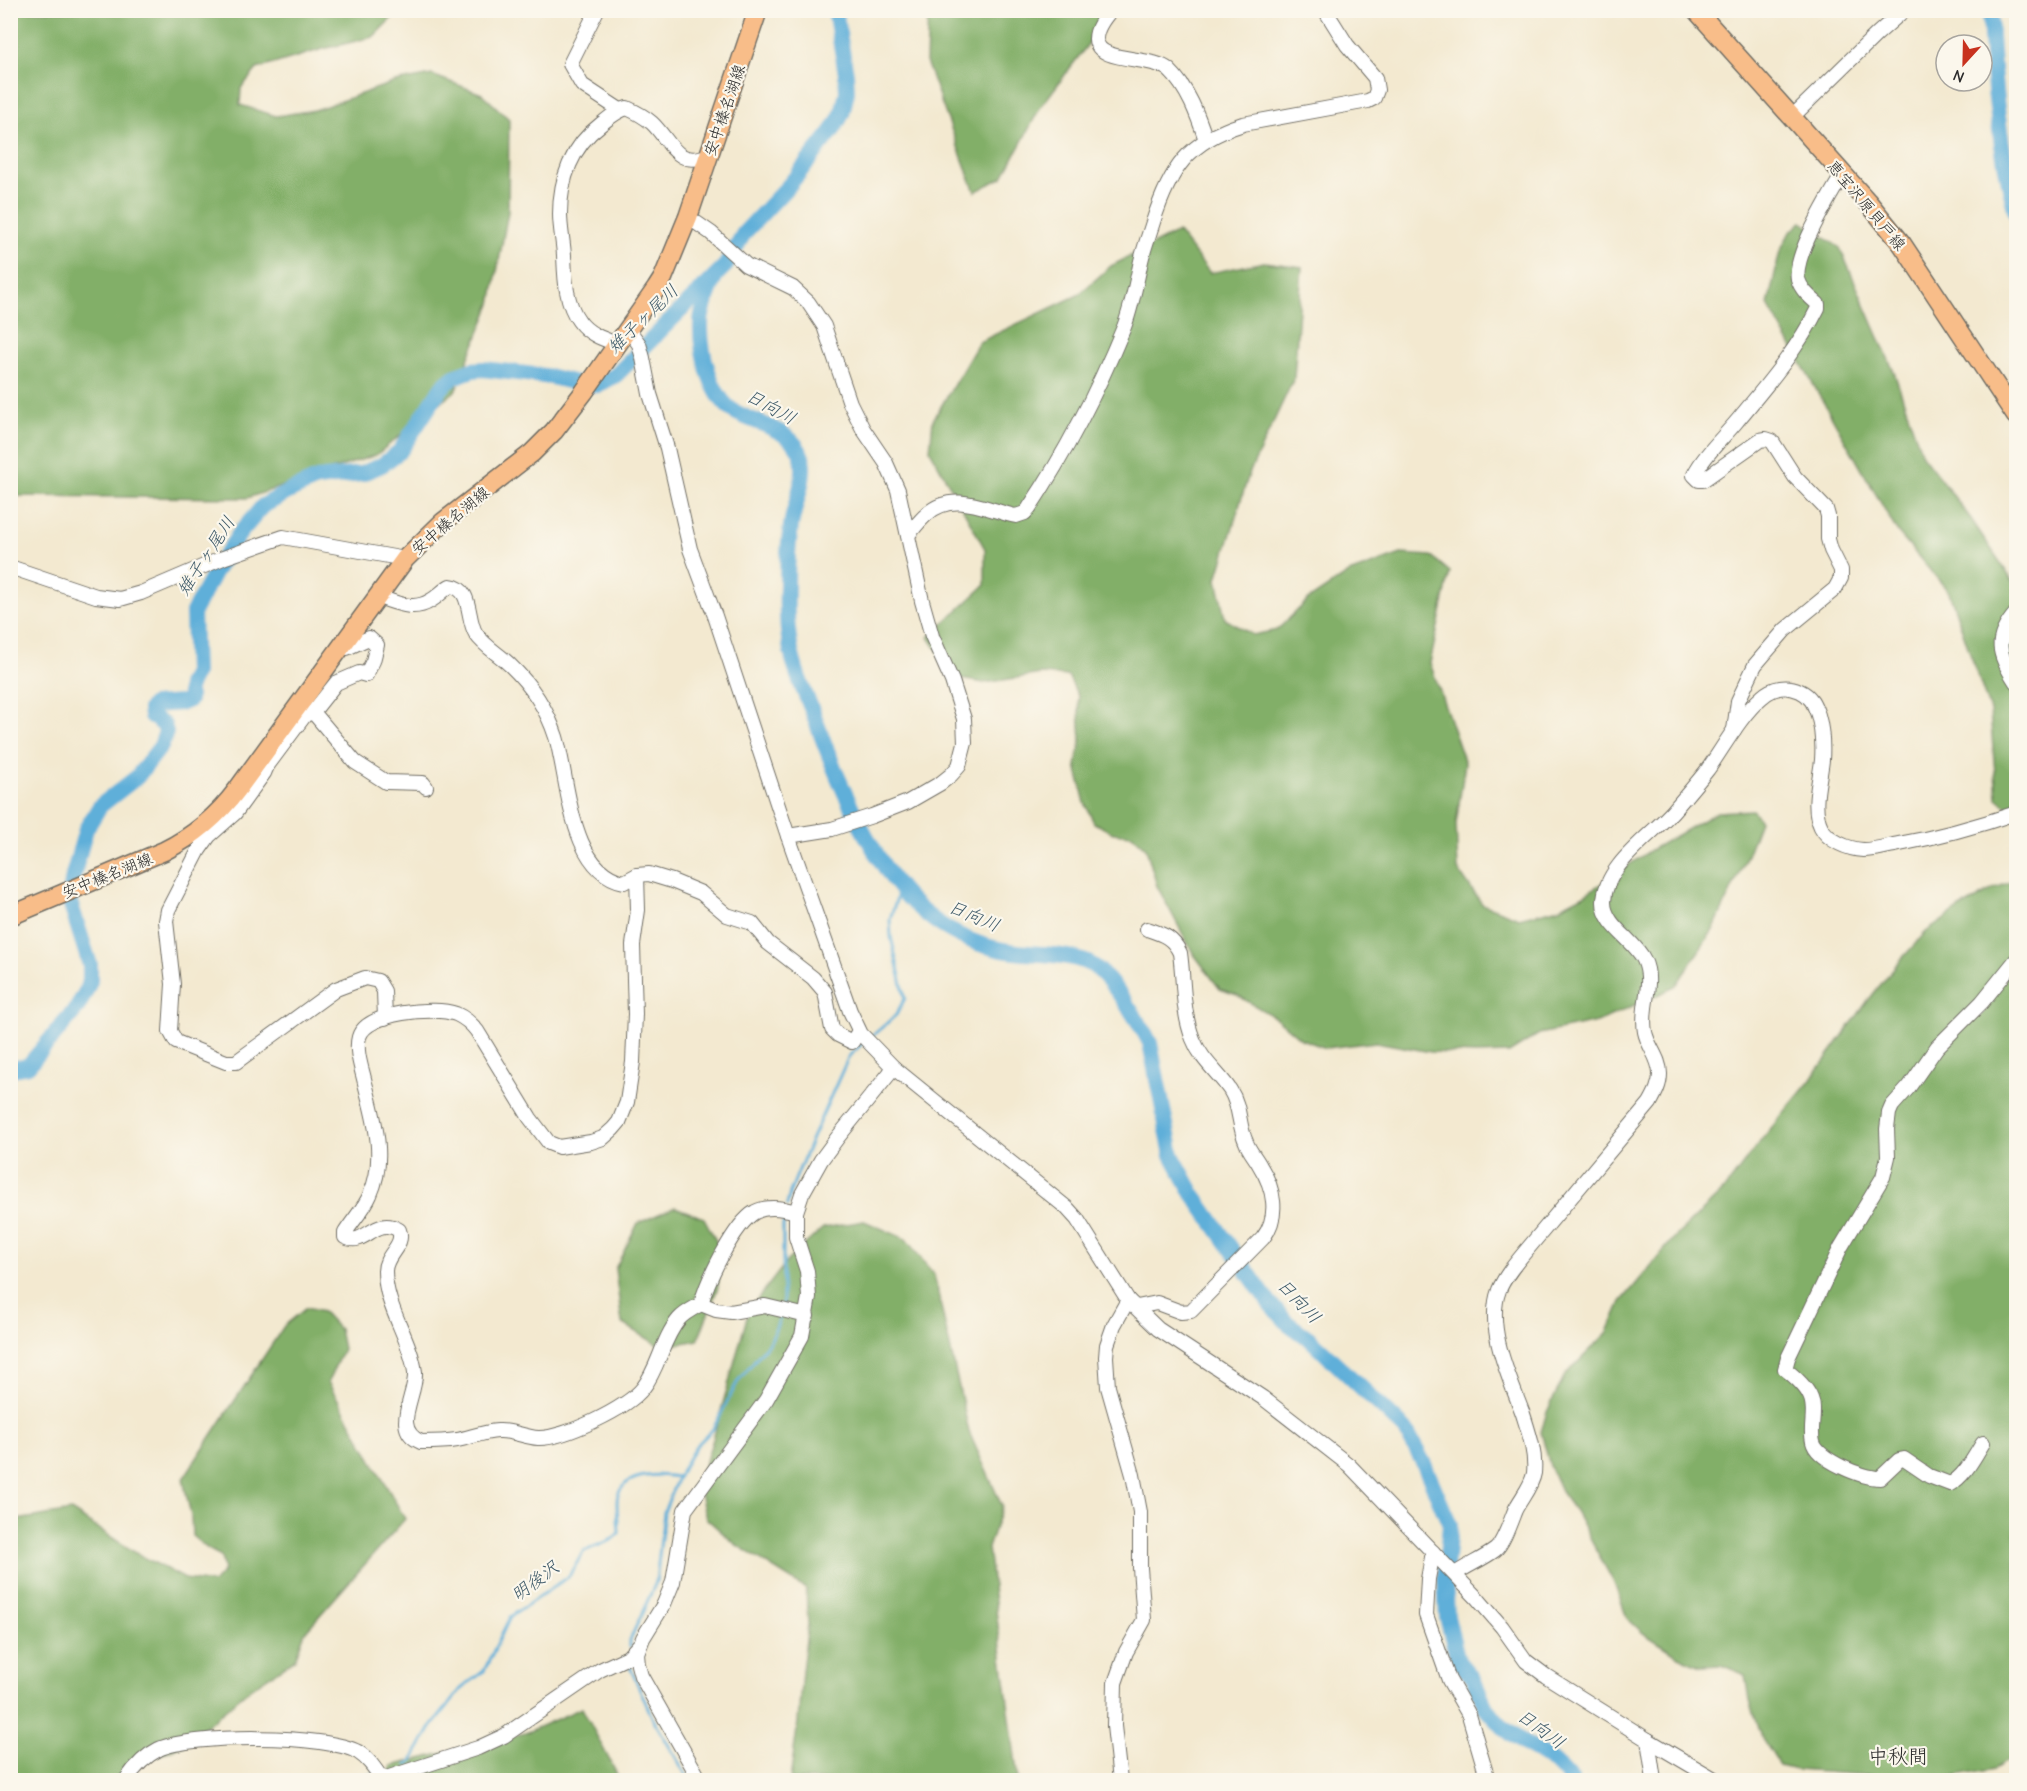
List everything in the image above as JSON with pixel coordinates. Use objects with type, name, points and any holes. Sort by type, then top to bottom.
[{"type":"main road","name":"安中榛名湖線","points":[[10,916],[186,840],[225,806],[264,762],[342,646],[405,559],[443,522],[532,453],[554,431],[589,385],[663,278],[688,217],[758,10]]},
{"type":"main road","name":"恵宝沢原貝戸線","points":[[1696,10],[1902,244],[2016,416]]},
{"type":"street","points":[[597,10],[570,64],[582,85],[620,110]]},
{"type":"street","points":[[1111,10],[1097,30],[1098,47],[1111,55],[1150,61],[1168,70],[1177,80],[1197,114],[1206,140]]},
{"type":"street","points":[[908,535],[926,514],[952,501],[1016,516],[1025,513],[1088,408],[1110,360],[1134,295],[1141,259],[1158,205],[1172,175],[1181,162],[1206,140],[1224,130],[1243,124],[1374,98],[1377,90],[1375,78],[1347,45],[1325,10]]},
{"type":"street","points":[[1791,118],[1904,10]]},
{"type":"street","points":[[709,155],[700,159],[689,159],[679,155],[668,145],[652,123],[627,108],[620,110],[591,132],[573,153],[564,182],[560,216],[566,286],[571,308],[590,332],[622,337],[639,344],[650,394],[667,448],[690,549],[850,1011],[863,1036],[894,1068],[1067,1208],[1077,1219],[1133,1304],[1158,1329],[1263,1398],[1348,1464],[1453,1572],[1502,1627],[1531,1665],[1648,1740],[1716,1780]]},
{"type":"street","points":[[1734,730],[1738,701],[1755,665],[1785,630],[1835,590],[1841,578],[1841,570],[1828,539],[1826,509],[1795,477],[1772,441],[1760,440],[1703,480],[1699,480],[1694,475],[1791,351],[1818,308],[1818,304],[1808,296],[1799,282],[1798,266],[1809,238],[1842,175]]},
{"type":"street","points":[[688,217],[711,232],[746,265],[793,288],[808,302],[824,326],[850,403],[894,479],[902,505],[915,575],[932,636],[960,704],[965,731],[964,750],[955,771],[941,783],[908,802],[872,816],[832,829],[788,836]]},
{"type":"street","points":[[10,567],[96,596],[120,599],[141,593],[223,558],[283,537],[405,559]]},
{"type":"street","points":[[378,597],[404,606],[413,606],[423,605],[450,586],[463,591],[471,624],[477,635],[527,682],[550,721],[575,822],[592,861],[603,873],[624,882],[637,875],[649,874],[672,881],[700,893],[727,915],[752,923],[768,944],[813,978],[825,992],[832,1029],[852,1042],[863,1036]]},
{"type":"street","points":[[2016,613],[2003,632],[2000,647],[2001,657],[2016,682]]},
{"type":"street","points":[[342,646],[347,648],[369,638],[376,645],[373,661],[366,675],[359,672],[336,683],[313,712],[304,715],[264,762],[264,773],[235,813],[209,837],[199,850],[168,910],[166,921],[172,984],[170,1030],[176,1042],[226,1062],[236,1062],[336,989],[365,978],[378,981],[384,991],[385,1018]]},
{"type":"street","points":[[1453,1572],[1497,1549],[1534,1473],[1534,1458],[1529,1432],[1504,1362],[1496,1330],[1496,1301],[1500,1289],[1519,1259],[1650,1103],[1659,1086],[1659,1067],[1644,1031],[1649,975],[1644,960],[1635,945],[1606,914],[1604,903],[1605,890],[1619,865],[1673,811],[1763,695],[1777,688],[1788,687],[1809,696],[1815,705],[1822,735],[1818,818],[1821,828],[1836,842],[1852,848],[1870,849],[1910,842],[2016,813]]},
{"type":"street","points":[[313,712],[355,762],[386,782],[423,783],[426,787]]},
{"type":"street","points":[[637,875],[638,910],[633,945],[635,1035],[631,1081],[627,1102],[619,1122],[603,1138],[559,1147],[549,1143],[526,1111],[477,1031],[463,1017],[447,1012],[424,1011],[385,1018],[363,1030],[358,1039],[361,1066],[374,1115],[379,1165],[371,1194],[345,1237],[353,1240],[361,1238],[378,1227],[388,1225],[399,1230],[402,1236],[399,1244],[389,1255],[385,1272],[397,1320],[413,1361],[415,1373],[413,1390],[405,1413],[407,1430],[421,1442],[436,1442],[506,1431],[544,1438],[570,1430],[621,1408],[639,1394],[647,1384],[668,1337],[679,1319],[701,1304],[706,1286],[737,1230],[755,1213],[772,1208],[796,1212]]},
{"type":"street","points":[[1120,1780],[1114,1726],[1114,1683],[1126,1652],[1144,1620],[1140,1512],[1133,1475],[1108,1387],[1107,1345],[1114,1325],[1133,1304],[1157,1303],[1181,1312],[1191,1311],[1263,1238],[1274,1216],[1271,1188],[1267,1177],[1246,1143],[1236,1101],[1204,1060],[1191,1035],[1180,953],[1177,946],[1174,940],[1147,929]]},
{"type":"street","points":[[1983,1443],[1957,1480],[1950,1484],[1929,1476],[1904,1460],[1899,1460],[1880,1478],[1857,1474],[1840,1466],[1816,1449],[1812,1442],[1810,1395],[1802,1384],[1785,1369],[1788,1358],[1841,1247],[1883,1177],[1888,1157],[1887,1129],[1892,1106],[1909,1087],[1937,1047],[1983,1002],[2016,960]]},
{"type":"street","points":[[700,1780],[641,1676],[637,1654],[649,1626],[664,1604],[672,1582],[685,1510],[766,1400],[802,1336],[807,1316],[809,1283],[796,1237],[796,1212],[802,1194],[821,1160],[894,1068]]},
{"type":"street","points":[[701,1304],[716,1310],[731,1312],[765,1306],[807,1316]]},
{"type":"street","points":[[1436,1555],[1428,1579],[1426,1616],[1449,1680],[1469,1715],[1488,1780]]},
{"type":"street","points":[[126,1780],[151,1754],[174,1744],[244,1738],[338,1745],[357,1752],[373,1764],[381,1780],[478,1748],[504,1736],[600,1670],[628,1657],[641,1643]]},
{"type":"street","points":[[1648,1740],[1654,1780]]},
{"type":"green space","points":[[10,11],[399,11],[373,37],[257,69],[241,88],[240,105],[276,116],[315,110],[395,82],[432,75],[482,94],[509,119],[508,212],[491,304],[455,391],[376,455],[247,498],[11,496]]},
{"type":"green space","points":[[928,11],[1113,11],[1040,108],[1003,177],[975,192],[926,62]]},
{"type":"green space","points":[[1802,222],[1840,248],[1894,372],[1922,455],[1971,519],[2016,586],[2016,814],[1997,798],[1990,711],[1949,592],[1898,533],[1768,305],[1780,251],[1790,232]]},
{"type":"green space","points":[[1178,232],[1210,273],[1264,262],[1302,267],[1294,378],[1249,474],[1217,579],[1225,619],[1253,635],[1277,630],[1308,600],[1349,573],[1401,554],[1431,556],[1450,572],[1430,663],[1465,763],[1456,824],[1458,870],[1482,904],[1519,918],[1559,908],[1584,895],[1651,850],[1717,812],[1753,810],[1760,821],[1744,863],[1713,930],[1675,987],[1597,1022],[1539,1034],[1509,1053],[1431,1052],[1376,1042],[1326,1048],[1301,1039],[1276,1018],[1237,995],[1220,989],[1193,953],[1157,886],[1146,848],[1132,835],[1113,833],[1094,823],[1085,803],[1076,766],[1081,740],[1078,696],[1068,676],[1041,674],[984,683],[955,678],[929,637],[985,585],[985,549],[930,450],[933,420],[979,342],[1078,295],[1111,266]]},
{"type":"green space","points":[[2016,880],[2016,1756],[1994,1769],[1936,1780],[1796,1770],[1780,1766],[1762,1738],[1750,1700],[1746,1675],[1721,1665],[1701,1666],[1679,1656],[1643,1633],[1627,1618],[1614,1583],[1575,1511],[1562,1493],[1550,1466],[1541,1432],[1547,1412],[1565,1375],[1608,1332],[1621,1302],[1675,1237],[1723,1191],[1810,1081],[1896,965],[1926,932],[1993,889]]},
{"type":"green space","points":[[675,1207],[704,1218],[722,1252],[718,1287],[698,1340],[661,1347],[622,1323],[615,1269],[638,1223]]},
{"type":"green space","points":[[864,1221],[906,1239],[934,1275],[969,1432],[1002,1506],[988,1548],[1018,1780],[790,1780],[808,1624],[806,1589],[735,1544],[706,1518],[698,1485],[749,1310],[788,1260],[823,1228]]},
{"type":"green space","points":[[306,1308],[323,1312],[339,1329],[343,1349],[328,1382],[405,1519],[305,1632],[295,1659],[250,1689],[184,1744],[137,1765],[115,1780],[11,1780],[11,1521],[71,1511],[136,1553],[185,1579],[213,1583],[224,1571],[221,1556],[192,1536],[191,1516],[183,1479],[284,1326]]},
{"type":"green space","points":[[582,1708],[620,1780],[386,1780],[392,1766],[525,1733]]},
{"type":"waterway","name":"雉子ヶ尾川","points":[[10,1069],[28,1066],[77,1008],[85,993],[90,981],[90,965],[69,899],[86,829],[100,806],[137,777],[161,746],[166,732],[164,725],[151,716],[150,709],[153,705],[182,703],[189,700],[189,685],[195,673],[193,612],[217,568],[240,533],[263,506],[288,492],[317,479],[361,474],[382,465],[400,451],[442,387],[454,377],[472,370],[483,369],[598,385],[616,375],[726,265],[744,233],[791,183],[833,130],[842,114],[847,92],[835,10]]},
{"type":"waterway","points":[[1990,10],[1997,113],[2016,213]]},
{"type":"waterway","name":"日向川","points":[[715,276],[701,318],[705,361],[714,386],[728,407],[784,435],[798,448],[802,457],[803,474],[790,533],[788,556],[787,606],[790,647],[799,678],[829,754],[865,834],[900,888],[927,915],[943,926],[960,936],[996,949],[1081,960],[1097,969],[1115,988],[1150,1043],[1172,1155],[1193,1194],[1270,1304],[1405,1429],[1423,1462],[1450,1525],[1445,1578],[1447,1617],[1458,1661],[1473,1679],[1486,1708],[1505,1729],[1555,1763],[1571,1780]]},
{"type":"waterway","points":[[870,1038],[896,1015],[905,998],[891,937],[890,919],[900,888]]},
{"type":"waterway","points":[[787,1205],[812,1138],[849,1056],[864,1042]]},
{"type":"waterway","points":[[783,1306],[785,1214]]},
{"type":"waterway","name":"明後沢","points":[[630,1647],[630,1640],[656,1582],[664,1512],[678,1477],[695,1447],[713,1429],[738,1381],[771,1340],[782,1313]]},
{"type":"waterway","name":"明後沢","points":[[407,1765],[410,1764],[432,1726],[461,1689],[484,1671],[510,1617],[569,1576],[584,1551],[611,1540],[619,1533],[617,1498],[622,1488],[635,1478],[644,1476],[678,1477]]},
{"type":"waterway","points":[[630,1662],[630,1667],[652,1717],[689,1780]]},
{"type":"waterway","name":"明後沢","points":[[361,1780],[363,1776],[374,1774]]},
{"type":"district","name":"中秋間","points":[[1898,1756]]}]
